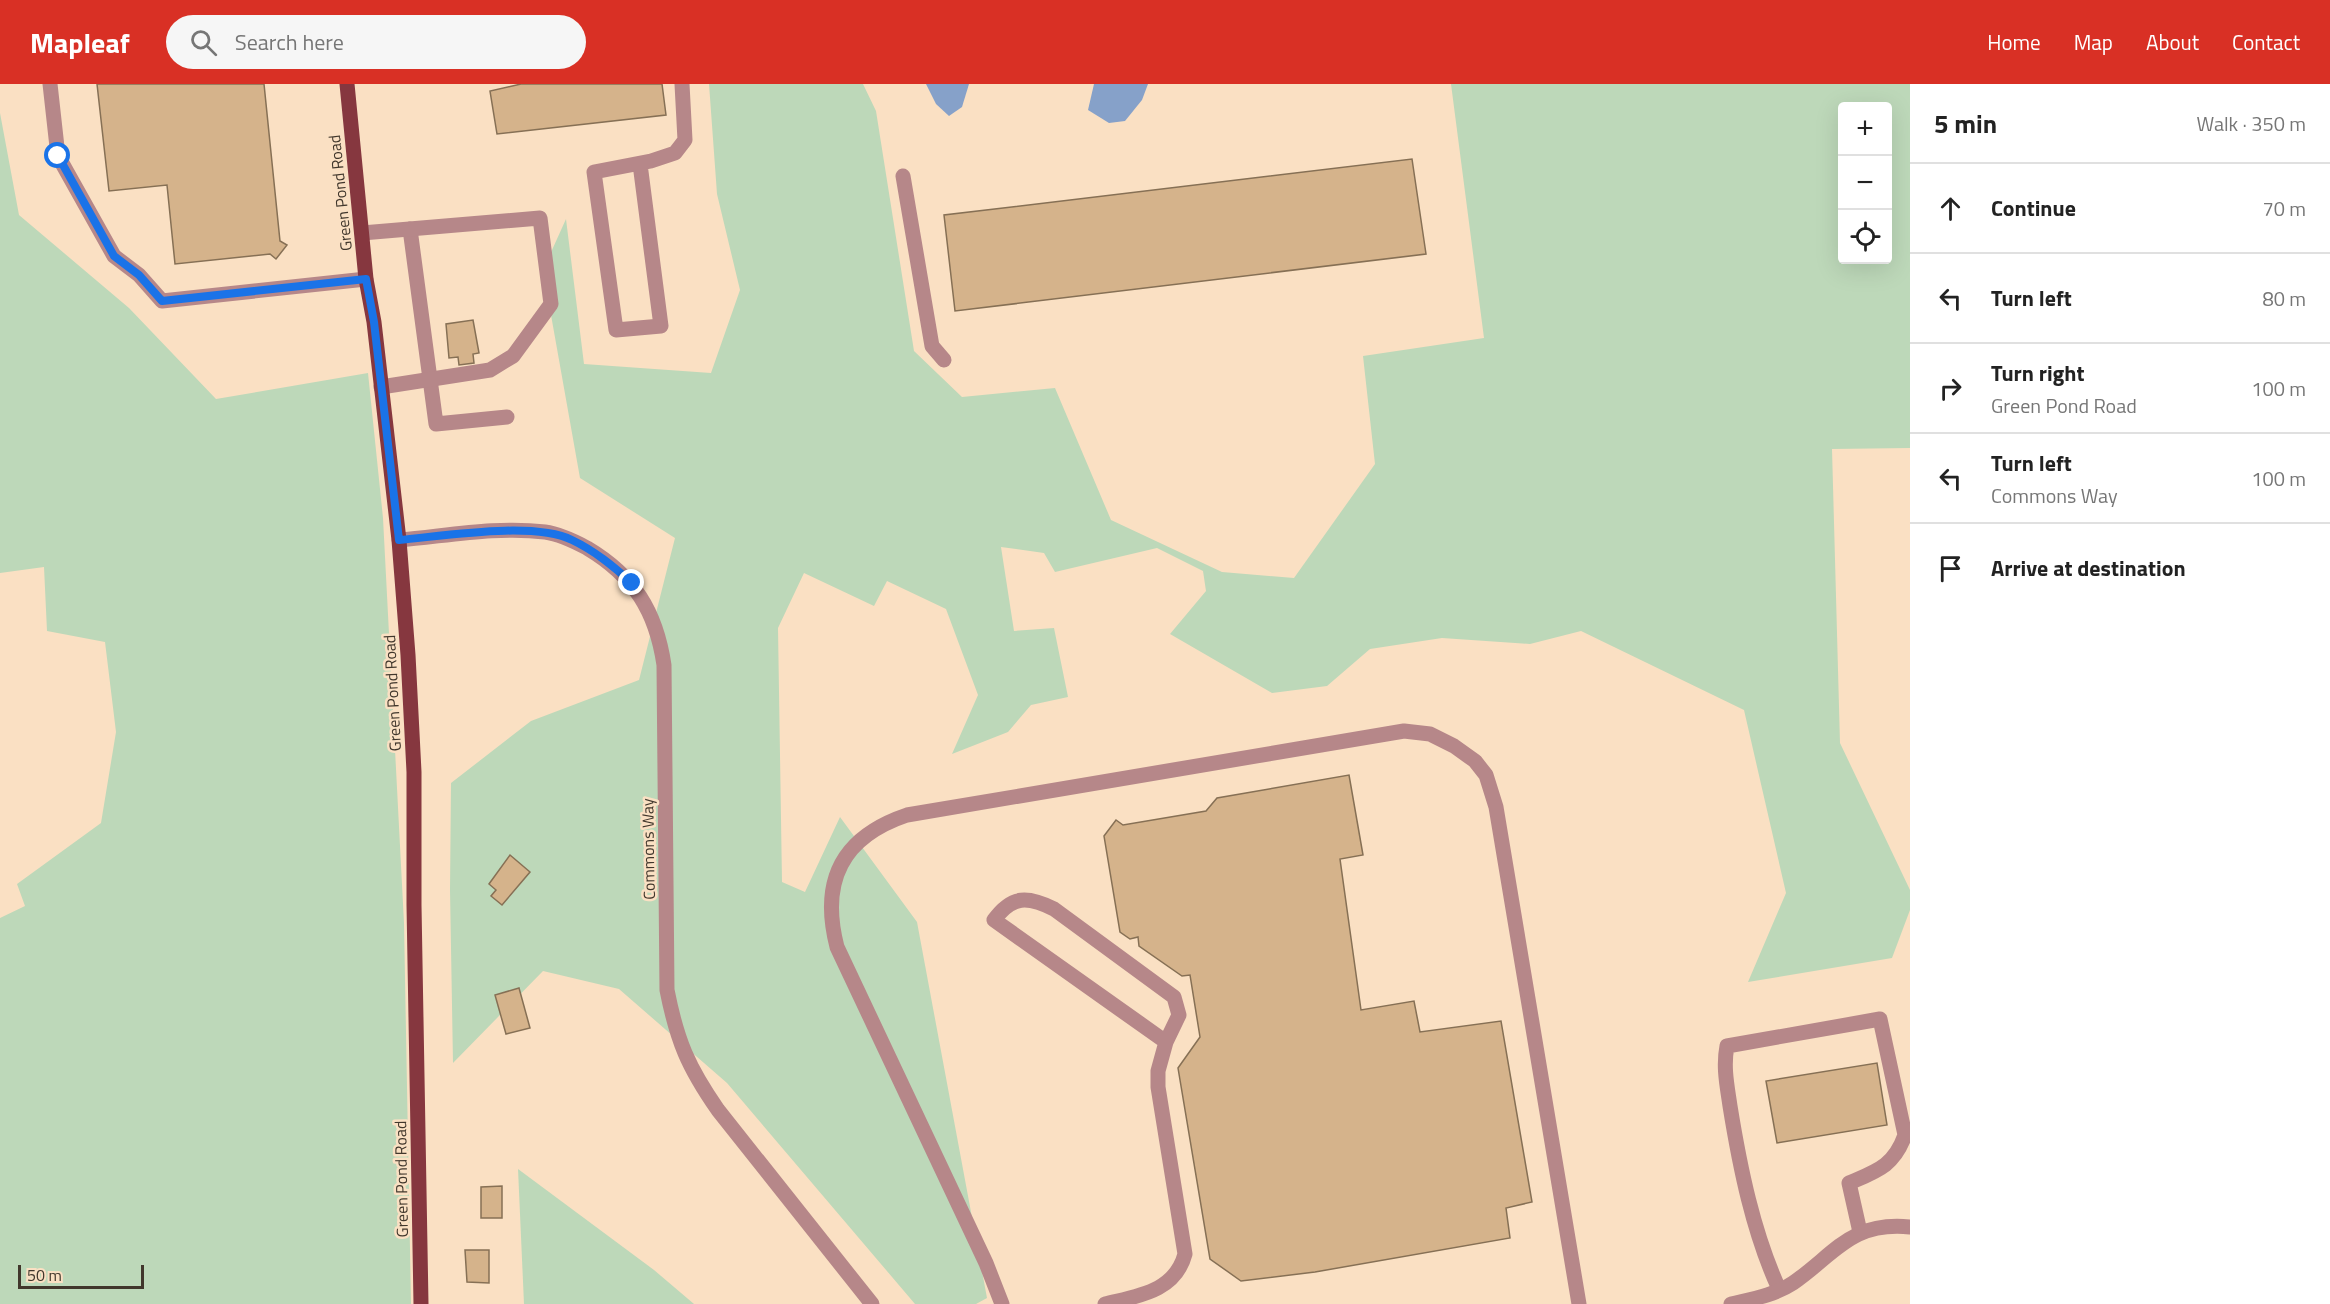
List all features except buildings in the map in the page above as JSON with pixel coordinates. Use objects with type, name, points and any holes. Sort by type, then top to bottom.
[{"type":"main road","name":"Green Pond Road","points":[[347,84],[366,279],[399,540],[408,655],[414,772],[414,916],[421,1304]]},
{"type":"street","points":[[50,84],[58,156],[114,256],[139,275],[162,301],[366,279]]},
{"type":"street","points":[[640,164],[661,326],[616,330],[594,172],[640,164],[675,153],[685,140],[682,84]]},
{"type":"street","points":[[903,176],[932,346],[944,360]]},
{"type":"street","points":[[362,232],[540,218],[551,304],[513,356],[490,370],[381,387]]},
{"type":"street","points":[[410,229],[436,424],[507,417]]},
{"type":"street","name":"Commons Way","points":[[399,540],[517,530],[547,532],[571,539],[605,559],[632,583],[645,604],[660,643],[664,665],[667,990],[679,1042],[697,1080],[718,1110],[872,1304]]},
{"type":"street","points":[[1002,1304],[986,1263],[837,947],[830,913],[831,893],[836,876],[852,849],[873,829],[906,815],[1404,732],[1430,734],[1475,760],[1486,776],[1496,807],[1579,1304]]},
{"type":"street","points":[[1105,1304],[1160,1288],[1171,1279],[1182,1264],[1185,1254],[1158,1087],[1158,1071],[1166,1042],[1179,1015],[1174,997],[1063,916],[1038,902],[1021,900],[1006,906],[994,920],[1166,1042]]},
{"type":"street","points":[[1779,1289],[1757,1232],[1735,1138],[1724,1062],[1727,1046],[1880,1019],[1905,1136],[1900,1150],[1891,1163],[1849,1183],[1860,1232]]},
{"type":"street","points":[[1731,1304],[1762,1297],[1791,1284],[1838,1245],[1860,1232],[1886,1226],[1910,1227]]},
{"type":"green space","points":[[709,84],[863,84],[876,111],[914,351],[962,397],[1055,388],[1111,520],[1222,572],[1294,578],[1375,464],[1363,356],[1484,338],[1451,84],[1910,84],[1910,448],[1832,449],[1840,743],[1910,890],[1910,910],[1892,958],[1748,982],[1786,893],[1744,710],[1581,631],[1530,644],[1442,638],[1370,649],[1327,686],[1272,693],[1170,634],[1206,591],[1203,571],[1157,548],[1055,572],[1044,553],[1001,547],[1014,631],[1054,628],[1068,697],[1031,705],[1008,732],[952,754],[978,695],[946,609],[887,581],[874,606],[804,573],[778,628],[782,882],[805,892],[840,817],[917,922],[987,1298],[976,1304],[915,1304],[727,1083],[619,989],[543,971],[453,1063],[451,783],[531,721],[639,680],[675,538],[580,478],[543,270],[566,219],[584,364],[711,373],[740,290],[717,194]]},
{"type":"green space","points":[[0,113],[19,215],[129,308],[216,399],[368,373],[383,518],[404,923],[411,1304],[0,1304],[0,918],[25,906],[17,884],[101,823],[116,732],[105,642],[47,631],[44,567],[0,573]]},
{"type":"green space","points":[[518,1169],[654,1270],[694,1304],[524,1304]]},
{"type":"water","points":[[926,84],[969,84],[962,107],[949,116],[936,104]]},
{"type":"water","points":[[1094,84],[1148,84],[1142,100],[1125,121],[1109,123],[1088,110]]},
{"type":"route","points":[[58,156],[114,256],[139,275],[162,301],[366,279],[374,322],[399,540],[517,530],[547,532],[571,539],[605,559],[632,583]]}]
